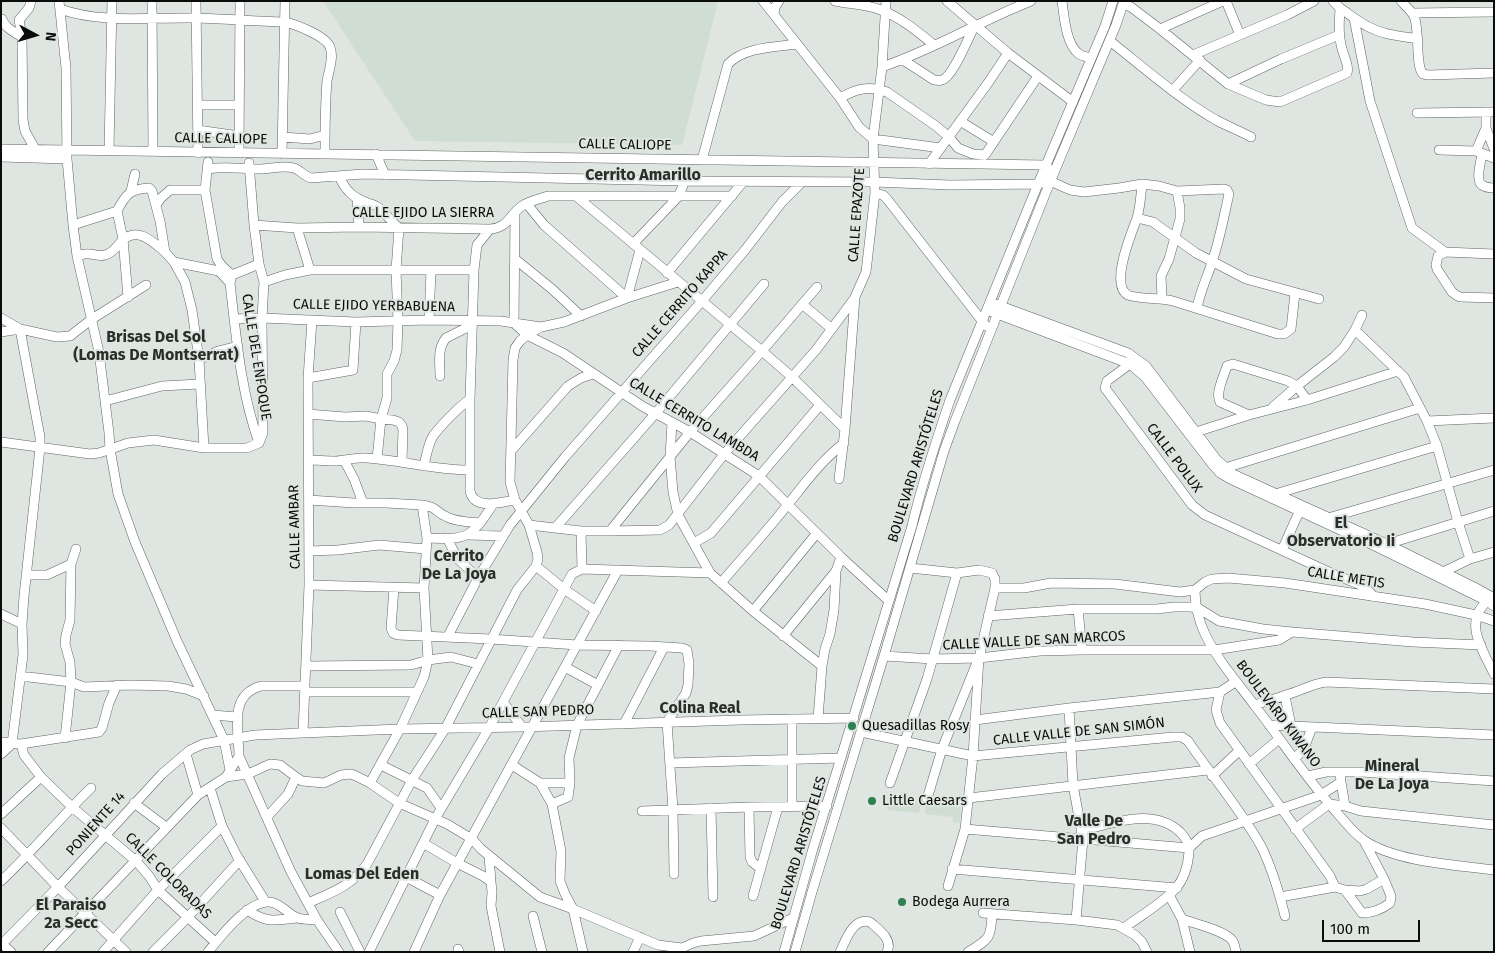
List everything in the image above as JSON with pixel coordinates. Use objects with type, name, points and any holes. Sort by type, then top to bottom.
[{"type":"street","points":[[31,1],[29,8],[19,20],[22,37],[23,120],[25,131],[40,158]]},
{"type":"street","points":[[109,152],[112,1]]},
{"type":"street","points":[[152,1],[153,152]]},
{"type":"street","points":[[196,1],[198,153]]},
{"type":"street","points":[[240,1],[240,154]]},
{"type":"street","points":[[282,154],[285,1]]},
{"type":"street","points":[[762,1],[840,98],[859,127],[873,139],[941,148]]},
{"type":"street","points":[[774,14],[775,7],[779,1]]},
{"type":"street","points":[[834,1],[877,8],[915,29],[934,45]]},
{"type":"street","name":"CALLE EPAZOTE","points":[[839,479],[846,429],[855,297],[866,272],[875,192],[873,139],[880,89],[886,1]]},
{"type":"street","points":[[946,1],[1008,53],[1073,102]]},
{"type":"street","points":[[882,67],[903,60],[975,25],[1011,4],[1031,1]]},
{"type":"street","points":[[1062,1],[1066,28],[1073,47],[1079,54],[1090,58]]},
{"type":"street","points":[[1160,29],[1225,1],[1240,35]]},
{"type":"street","points":[[1173,90],[1197,58],[1240,35],[1314,1]]},
{"type":"street","points":[[1401,1],[1412,13],[1416,22],[1419,68],[1423,74],[1494,73]]},
{"type":"street","points":[[1125,3],[1228,84],[1266,100],[1280,102],[1345,75],[1348,72],[1338,35],[1336,4]]},
{"type":"street","name":"BOULEVARD ARISTÓTELES","points":[[784,952],[812,852],[874,653],[931,455],[950,400],[1090,58],[1105,26],[1125,3]]},
{"type":"street","name":"BOULEVARD ARISTÓTELES","points":[[795,952],[944,451],[1049,182],[1125,3]]},
{"type":"street","points":[[1336,4],[1366,26],[1377,31],[1418,39]]},
{"type":"street","points":[[60,5],[74,14],[111,18],[195,18],[284,22],[320,36],[327,41],[331,50],[325,154]]},
{"type":"street","points":[[60,5],[67,80],[67,155],[73,225],[77,256],[99,352],[110,449],[118,494],[135,542],[177,640],[224,740],[228,774]]},
{"type":"street","points":[[1412,13],[1494,12]]},
{"type":"street","points":[[1354,18],[1370,101],[1412,228],[1445,252]]},
{"type":"street","points":[[19,20],[2,19],[11,31],[22,37]]},
{"type":"street","points":[[903,60],[934,80],[943,80],[953,69],[975,25]]},
{"type":"street","points":[[1228,84],[1338,35]]},
{"type":"street","points":[[1110,41],[1173,90],[1218,121],[1252,137]]},
{"type":"street","points":[[702,160],[728,64],[734,58],[744,54],[797,44]]},
{"type":"street","points":[[929,164],[1008,53]]},
{"type":"street","points":[[981,164],[1002,128],[1038,76]]},
{"type":"street","points":[[840,98],[853,90],[880,89],[929,120],[949,137],[958,148],[973,154],[987,153]]},
{"type":"street","points":[[198,105],[239,105]]},
{"type":"street","points":[[1417,113],[1490,112],[1479,152],[1478,179],[1479,184],[1494,188]]},
{"type":"street","points":[[960,121],[994,142]]},
{"type":"street","points":[[859,127],[875,122]]},
{"type":"street","points":[[1486,128],[1494,149]]},
{"type":"street","points":[[198,130],[239,136]]},
{"type":"street","points":[[1034,165],[1044,161],[1057,134],[1061,132]]},
{"type":"street","points":[[283,137],[310,139],[325,135]]},
{"type":"street","points":[[1,149],[36,149],[67,155]]},
{"type":"street","points":[[1439,150],[1479,152],[1494,158]]},
{"type":"street","name":"CALLE CALIOPE","points":[[67,155],[109,152],[376,154],[1046,165]]},
{"type":"street","points":[[376,154],[385,175]]},
{"type":"street","points":[[1,157],[40,158],[67,155]]},
{"type":"street","points":[[231,279],[217,259],[205,190],[208,165],[217,167],[288,167],[296,169],[310,178],[363,174],[743,182],[874,182],[950,186],[1038,184],[1045,181],[1070,190],[1084,192],[1142,184],[1177,191],[1227,190],[1229,194],[1224,215],[1197,308]]},
{"type":"street","points":[[1046,165],[1050,168],[1049,182]]},
{"type":"street","points":[[1,442],[90,454],[99,453],[128,442],[154,440],[204,448],[247,448],[259,443],[263,433],[262,318],[264,282],[259,264],[249,166]]},
{"type":"street","points":[[132,191],[134,174]]},
{"type":"street","points":[[340,176],[346,189],[357,200],[378,206],[388,219],[399,228],[396,270],[398,321],[396,356],[387,374],[387,398],[381,419],[377,459]]},
{"type":"street","points":[[556,179],[559,196]]},
{"type":"street","points":[[627,298],[637,247],[678,197],[685,181]]},
{"type":"street","points":[[667,272],[743,182]]},
{"type":"street","name":"CALLE CERRITO KAPPA","points":[[448,636],[502,536],[520,511],[621,392],[702,301],[782,202],[802,182]]},
{"type":"street","points":[[1142,184],[1137,218],[1122,259],[1123,290],[1126,294],[1162,298],[1278,334],[1284,334],[1291,329],[1296,293]]},
{"type":"street","points":[[73,225],[117,211],[127,195],[132,191],[150,188],[160,221],[165,252]]},
{"type":"street","points":[[156,205],[170,190],[205,190]]},
{"type":"street","points":[[1162,298],[1161,276],[1169,259],[1180,219],[1177,191]]},
{"type":"street","points":[[875,192],[887,199],[990,331]]},
{"type":"street","name":"CALLE EJIDO LA SIERRA","points":[[254,225],[297,228],[490,229],[499,228],[504,225],[519,208],[548,196],[732,196]]},
{"type":"street","points":[[576,196],[792,377],[846,429]]},
{"type":"street","points":[[357,200],[359,227]]},
{"type":"street","points":[[527,204],[544,225],[627,298]]},
{"type":"street","points":[[117,211],[123,239],[128,297]]},
{"type":"street","points":[[514,323],[515,213]]},
{"type":"street","points":[[1137,218],[1153,222],[1196,253],[1246,279],[1319,300]]},
{"type":"street","points":[[297,228],[310,270]]},
{"type":"street","points":[[490,229],[477,245],[474,270],[470,399],[470,491],[471,496],[478,503],[515,500]]},
{"type":"street","points":[[77,256],[88,253],[98,256],[104,255],[117,248],[123,239],[134,235],[147,237],[174,262],[185,282],[192,310],[199,360],[204,448]]},
{"type":"street","points":[[1494,254],[1445,252],[1438,256],[1436,264],[1437,269],[1452,292],[1460,297],[1494,298]]},
{"type":"street","points":[[515,258],[581,316]]},
{"type":"street","points":[[174,262],[219,271],[231,279]]},
{"type":"street","points":[[231,279],[259,264]]},
{"type":"street","points":[[264,282],[310,270],[474,270]]},
{"type":"street","points":[[429,320],[431,270]]},
{"type":"street","name":"CALLE DEL ENFOQUE","points":[[231,279],[238,346],[250,416],[259,443]]},
{"type":"street","points":[[308,903],[345,886],[362,872],[412,780],[445,729],[517,590],[536,566],[537,552],[529,525],[515,500],[510,482],[513,360],[515,348],[527,335],[541,327],[564,322],[627,298],[678,282]]},
{"type":"street","points":[[556,528],[764,284]]},
{"type":"street","points":[[1,318],[20,329],[57,337],[70,336],[92,319],[146,285]]},
{"type":"street","points":[[610,531],[690,432],[762,352],[816,287]]},
{"type":"street","points":[[529,525],[610,531],[660,530],[669,525],[725,454],[832,329],[855,297]]},
{"type":"street","points":[[802,304],[832,329]]},
{"type":"street","points":[[989,306],[1130,364],[1148,375],[1217,460],[1234,474],[1387,544],[1492,599]]},
{"type":"street","points":[[999,310],[1128,353],[1141,361],[1148,375],[1220,473],[1299,512],[1492,599]]},
{"type":"street","points":[[1272,408],[1344,347],[1362,315]]},
{"type":"street","name":"CALLE EJIDO YERBABUENA","points":[[234,319],[262,318],[356,322],[429,320],[472,323],[501,321],[541,327]]},
{"type":"street","name":"CALLE AMBAR","points":[[303,733],[309,585],[308,378],[312,320]]},
{"type":"street","points":[[308,378],[353,370],[356,322]]},
{"type":"street","points":[[440,376],[439,351],[443,341],[472,323]]},
{"type":"street","name":"CALLE CERRITO LAMBDA","points":[[514,323],[527,335],[563,353],[655,414],[690,432],[759,476],[841,557],[889,601]]},
{"type":"street","points":[[1,332],[20,329]]},
{"type":"street","points":[[16,744],[23,655],[22,624],[40,448],[40,437],[20,329]]},
{"type":"street","points":[[1354,330],[1398,371],[1408,383],[1428,421],[1470,559]]},
{"type":"street","points":[[199,360],[218,351],[238,346]]},
{"type":"street","name":"CALLE POLUX","points":[[1130,364],[1107,381],[1105,388],[1192,506],[1205,515],[1367,588],[1374,596]]},
{"type":"street","points":[[1249,415],[1218,400],[1227,366],[1233,364],[1282,378],[1297,386],[1307,400]]},
{"type":"street","points":[[1196,432],[1398,371]]},
{"type":"street","points":[[511,451],[568,386],[580,378],[593,374]]},
{"type":"street","points":[[104,401],[162,386],[199,384]]},
{"type":"street","points":[[424,466],[433,436],[458,408],[470,399]]},
{"type":"street","points":[[694,542],[711,533],[820,405]]},
{"type":"street","points":[[1225,468],[1420,408]]},
{"type":"street","points":[[308,414],[345,417],[366,416],[400,422],[402,426],[402,461]]},
{"type":"street","points":[[1428,421],[1494,418]]},
{"type":"street","points":[[672,422],[670,457],[673,492],[678,515],[710,573],[753,612],[822,666]]},
{"type":"street","points":[[721,584],[805,482],[844,443]]},
{"type":"street","points":[[1267,497],[1437,446]]},
{"type":"street","points":[[308,460],[364,458],[402,461],[448,470],[469,470]]},
{"type":"street","points":[[344,460],[354,479],[362,504]]},
{"type":"street","points":[[1328,518],[1494,470]]},
{"type":"street","points":[[309,500],[422,506],[436,508],[448,518],[480,523]]},
{"type":"street","points":[[427,538],[447,538],[473,532],[494,503]]},
{"type":"street","points":[[370,783],[400,729],[426,671],[428,660],[424,588],[427,538],[422,506]]},
{"type":"street","points":[[1377,547],[1494,511]]},
{"type":"street","points":[[1282,550],[1299,512]]},
{"type":"street","points":[[581,530],[582,569]]},
{"type":"street","points":[[753,612],[817,533]]},
{"type":"street","points":[[468,534],[502,536]]},
{"type":"street","points":[[447,538],[457,558],[478,578]]},
{"type":"street","points":[[309,551],[379,545],[426,549]]},
{"type":"street","points":[[65,738],[71,682],[70,662],[65,644],[70,620],[71,564],[76,549]]},
{"type":"street","points":[[1443,572],[1470,559],[1494,552]]},
{"type":"street","points":[[818,719],[822,666],[834,610],[836,571],[841,557]]},
{"type":"street","points":[[26,575],[47,575],[71,564]]},
{"type":"street","points":[[536,566],[564,589],[596,611]]},
{"type":"street","points":[[910,568],[957,573],[979,570],[992,573],[995,579],[995,588],[978,658],[942,749],[927,798]]},
{"type":"street","points":[[369,952],[422,843],[489,728],[572,574],[582,569],[710,573]]},
{"type":"street","points":[[414,952],[457,863],[472,839],[618,570]]},
{"type":"street","points":[[783,636],[836,571]]},
{"type":"street","points":[[890,783],[933,659],[957,573]]},
{"type":"street","points":[[1333,590],[1340,577]]},
{"type":"street","name":"CALLE METIS","points":[[1195,590],[1212,579],[1228,578],[1285,583],[1425,604],[1476,615],[1494,621]]},
{"type":"street","points":[[995,588],[1024,588],[1051,583],[1115,584],[1180,592],[1195,590]]},
{"type":"street","points":[[309,585],[424,588]]},
{"type":"street","points":[[394,588],[392,631],[398,635],[448,636],[577,645],[685,648],[687,650],[689,664],[686,693],[667,722],[673,810],[674,874]]},
{"type":"street","name":"BOULEVARD KIWANO","points":[[1195,590],[1195,600],[1201,623],[1214,650],[1235,682],[1321,795],[1364,841]]},
{"type":"street","points":[[1492,599],[1476,615],[1475,628],[1494,674]]},
{"type":"street","points":[[988,616],[1078,609],[1198,608],[1220,621],[1263,629],[1368,639],[1481,645]]},
{"type":"street","points":[[1078,609],[1082,650]]},
{"type":"street","points":[[1,614],[22,624]]},
{"type":"street","name":"CALLE VALLE DE SAN MARCOS","points":[[874,653],[884,656],[933,659],[978,658],[1040,651],[1214,650],[1280,640],[1292,632]]},
{"type":"street","points":[[552,804],[568,797],[570,783],[569,758],[578,724],[619,645]]},
{"type":"street","points":[[624,724],[664,647]]},
{"type":"street","points":[[306,666],[411,665],[428,660],[451,657],[478,664]]},
{"type":"street","points":[[948,886],[965,829],[976,720],[978,658]]},
{"type":"street","points":[[565,668],[598,685]]},
{"type":"street","points":[[20,676],[71,682],[84,687],[118,685],[168,686],[186,689],[204,696]]},
{"type":"street","points":[[976,720],[1220,692],[1235,682]]},
{"type":"street","points":[[1255,706],[1268,700],[1326,682],[1494,690]]},
{"type":"street","points":[[1,742],[16,744],[96,733],[102,728],[109,703],[118,685]]},
{"type":"street","points":[[340,952],[317,920],[291,872],[239,756],[236,718],[244,695],[255,688],[269,685],[305,689],[416,692]]},
{"type":"street","points":[[1220,692],[1216,710],[1218,719],[1281,810],[1330,876],[1335,887]]},
{"type":"street","points":[[1285,696],[1290,726]]},
{"type":"street","points":[[503,702],[522,727]]},
{"type":"street","points":[[1069,708],[1073,785],[1082,835],[1076,920]]},
{"type":"street","points":[[212,715],[236,718]]},
{"type":"street","name":"CALLE SAN PEDRO","points":[[224,740],[255,735],[400,729],[854,718]]},
{"type":"street","points":[[792,719],[792,806]]},
{"type":"street","points":[[1269,725],[1494,735]]},
{"type":"street","points":[[1294,759],[1304,749],[1312,727]]},
{"type":"street","name":"CALLE VALLE DE SAN SIMÓN","points":[[861,732],[973,756],[1182,737],[1188,741],[1210,773]]},
{"type":"street","points":[[1250,764],[1279,739]]},
{"type":"street","name":"PONIENTE 14","points":[[2,944],[58,887],[162,774],[190,750],[203,744],[224,740]]},
{"type":"street","points":[[1,754],[16,744]]},
{"type":"street","name":"CALLE COLORADAS","points":[[16,744],[41,777],[72,807],[136,860],[154,881],[158,890],[215,942]]},
{"type":"street","points":[[969,798],[1073,785],[1210,773],[1240,750]]},
{"type":"street","points":[[186,754],[198,794]]},
{"type":"street","points":[[48,952],[198,794],[210,788],[228,774],[239,756]]},
{"type":"street","points":[[670,763],[842,758]]},
{"type":"street","points":[[228,774],[248,774],[270,764],[280,765],[302,781],[324,784],[341,775],[351,774],[370,783],[399,803],[447,824],[472,839],[489,856],[540,897],[658,945],[681,950],[701,941],[754,936],[793,918]]},
{"type":"street","points":[[381,765],[427,788],[441,808]]},
{"type":"street","points":[[512,765],[540,783],[552,804],[561,851],[560,881],[573,909],[583,952]]},
{"type":"street","points":[[1308,776],[1326,772],[1361,772],[1494,781]]},
{"type":"street","points":[[1340,772],[1345,806]]},
{"type":"street","points":[[1210,773],[1245,821],[1261,848],[1280,897],[1284,916]]},
{"type":"street","points":[[1,814],[41,777]]},
{"type":"street","points":[[267,818],[288,794],[296,777]]},
{"type":"street","points":[[965,829],[1082,835],[1189,848],[1202,836],[1321,795],[1341,782]]},
{"type":"street","points":[[540,783],[570,783]]},
{"type":"street","points":[[1,882],[91,788]]},
{"type":"street","points":[[210,788],[222,826],[265,901]]},
{"type":"street","points":[[134,803],[166,827]]},
{"type":"street","points":[[1295,829],[1329,804],[1361,811],[1494,825]]},
{"type":"street","points":[[642,811],[792,806],[826,809]]},
{"type":"street","points":[[749,807],[750,857],[755,865],[761,869]]},
{"type":"street","points":[[753,896],[778,807]]},
{"type":"street","points":[[711,808],[713,897]]},
{"type":"street","points":[[1082,835],[1131,819],[1148,820],[1172,826],[1183,836],[1189,848],[1186,870],[1177,888],[1124,928]]},
{"type":"street","points":[[103,952],[158,890],[222,826]]},
{"type":"street","points":[[1,828],[58,887],[126,952]]},
{"type":"street","points":[[1364,841],[1387,852],[1407,858],[1494,870]]},
{"type":"street","points":[[1345,890],[1362,913],[1372,913],[1390,904],[1391,896],[1384,878],[1364,841]]},
{"type":"street","points":[[422,843],[484,876],[491,882]]},
{"type":"street","points":[[812,852],[822,859]]},
{"type":"street","points":[[489,856],[492,892],[490,901],[500,952]]},
{"type":"street","points":[[154,952],[240,860]]},
{"type":"street","points":[[952,869],[1177,888]]},
{"type":"street","points":[[406,877],[440,895]]},
{"type":"street","points":[[1280,897],[1335,887],[1360,891],[1384,878]]},
{"type":"street","points":[[1169,895],[1182,919],[1190,952]]},
{"type":"street","points":[[208,952],[215,942],[247,910],[265,901],[276,903],[296,918]]},
{"type":"street","points":[[247,910],[270,921],[296,918],[317,920]]},
{"type":"street","points":[[340,912],[360,952]]},
{"type":"street","points":[[968,952],[988,938],[991,932],[988,913],[1110,923],[1135,934],[1142,942],[1146,952]]},
{"type":"street","points":[[533,916],[542,952]]},
{"type":"street","points":[[1182,919],[1222,934],[1232,940],[1236,952]]},
{"type":"street","points":[[840,952],[854,925],[858,922],[866,921],[870,922],[887,939],[889,944],[887,952]]},
{"type":"street","points":[[634,951],[640,937]]},
{"type":"street","points":[[2,944],[11,952]]},
{"type":"shaded area","points":[[323,1],[718,1],[682,145],[415,141]]},
{"type":"shaded area","points":[[889,796],[921,802],[919,813],[887,810]]},
{"type":"shaded area","points":[[926,802],[961,807],[960,823],[953,822],[953,817],[925,814]]},
{"type":"place","name":"Quesadillas Rosy","points":[[852,726]]},
{"type":"place","name":"Little Caesars","points":[[872,801]]},
{"type":"place","name":"Bodega Aurrera","points":[[902,902]]},
{"type":"district","name":"Cerrito Amarillo","points":[[643,176]]},
{"type":"district","name":"Brisas Del Sol (Lomas De Montserrat)","points":[[156,347]]},
{"type":"district","name":"El Observatorio Ii","points":[[1341,533]]},
{"type":"district","name":"Cerrito De La Joya","points":[[459,566]]},
{"type":"district","name":"Colina Real","points":[[700,709]]},
{"type":"district","name":"Mineral De La Joya","points":[[1392,776]]},
{"type":"district","name":"Valle De San Pedro","points":[[1094,831]]},
{"type":"district","name":"Lomas Del Eden","points":[[362,875]]},
{"type":"district","name":"El Paraiso 2a Secc","points":[[71,915]]}]
